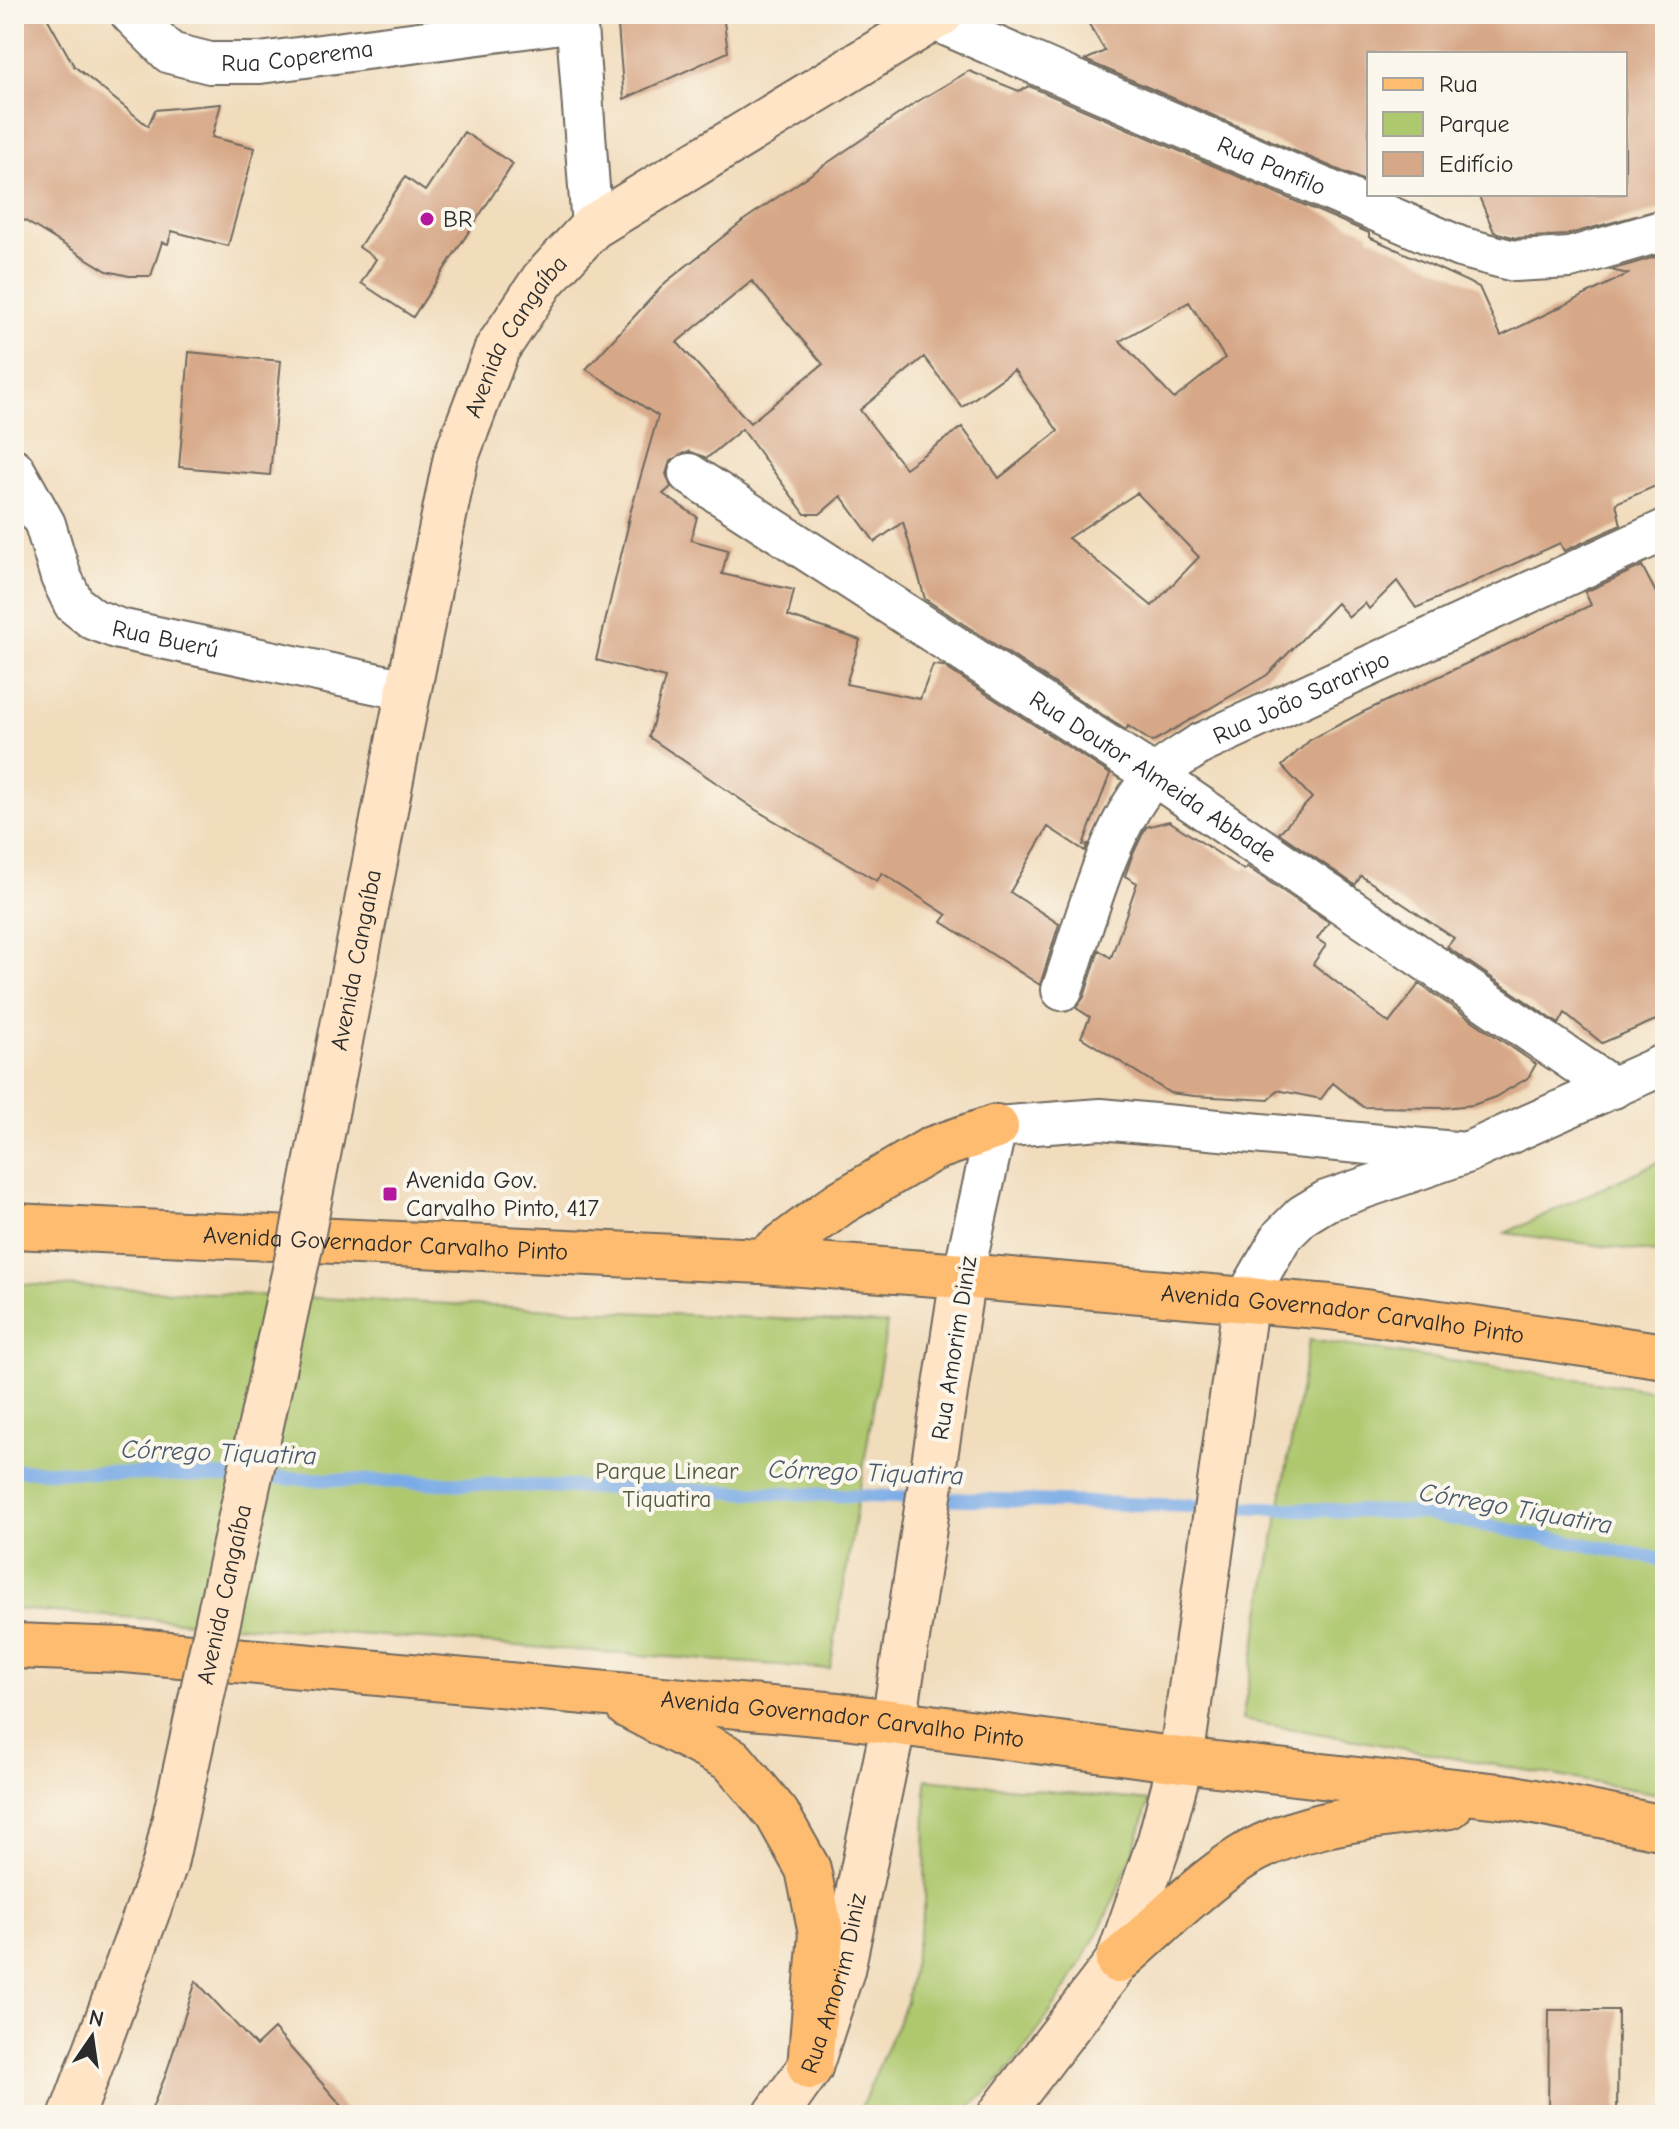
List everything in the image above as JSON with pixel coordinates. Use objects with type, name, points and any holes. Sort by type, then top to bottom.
[{"type":"main road","name":"Avenida Cangaíba","points":[[72,2115],[165,1864],[301,1242],[407,690],[456,457],[497,349],[543,280],[592,227],[936,16]]},
{"type":"main road","points":[[762,1261],[840,1203],[932,1149],[996,1127]]},
{"type":"main road","name":"Avenida Governador Carvalho Pinto","points":[[14,1226],[762,1261],[1246,1298],[1665,1356]]},
{"type":"main road","name":"Rua Amorim Diniz","points":[[776,2115],[810,2067],[842,1970],[894,1722],[963,1276]]},
{"type":"main road","points":[[1118,1961],[1160,1840],[1184,1740],[1246,1298]]},
{"type":"main road","name":"Avenida Governador Carvalho Pinto","points":[[14,1646],[125,1650],[894,1722],[1184,1740],[1509,1797],[1665,1828]]},
{"type":"main road","points":[[608,1696],[732,1760],[777,1814],[808,1869],[821,1933],[810,2067]]},
{"type":"main road","points":[[1000,2115],[1118,1961],[1242,1858],[1285,1837],[1326,1825],[1509,1797]]},
{"type":"street","name":"Rua Coperema","points":[[131,14],[170,53],[210,63],[260,63],[576,18]]},
{"type":"street","name":"Rua Panfilo","points":[[936,16],[1460,247],[1514,261],[1570,258],[1665,230]]},
{"type":"street","points":[[576,18],[592,227]]},
{"type":"street","name":"Rua Buerú","points":[[14,469],[45,524],[61,577],[74,604],[93,619],[119,629],[407,690]]},
{"type":"street","name":"Rua Doutor Almeida Abbade","points":[[689,474],[1155,776],[1613,1088]]},
{"type":"street","name":"Rua João Sararipo","points":[[1062,990],[1112,848],[1132,806],[1155,776],[1200,744],[1665,530]]},
{"type":"street","points":[[1246,1298],[1282,1236],[1303,1215],[1326,1201],[1466,1153],[1665,1064]]},
{"type":"street","points":[[996,1127],[1101,1119],[1466,1153]]},
{"type":"street","name":"Rua Amorim Diniz","points":[[963,1276],[996,1127]]},
{"type":"green space","points":[[1665,1159],[1665,1254],[1505,1233]]},
{"type":"green space","name":"Parque Linear Tiquatira","points":[[14,1284],[887,1324],[830,1669],[14,1609]]},
{"type":"green space","points":[[1309,1340],[1665,1392],[1665,1795],[1242,1720]]},
{"type":"green space","points":[[926,1779],[1149,1801],[1125,1873],[1093,1941],[1054,2007],[999,2081],[961,2115],[858,2115],[906,2002],[925,1903]]},
{"type":"building","points":[[14,14],[45,14],[74,66],[148,126],[155,110],[221,104],[212,137],[255,148],[228,246],[172,231],[168,244],[162,242],[151,276],[129,276],[107,271],[14,214]]},
{"type":"building","points":[[617,14],[723,14],[728,52],[624,99]]},
{"type":"building","points":[[1083,14],[1665,14],[1665,208],[1566,235],[1516,238],[1494,232],[1479,196],[1627,196],[1627,52],[1367,52],[1367,182],[1085,60],[1105,51]]},
{"type":"building","points":[[969,71],[1019,91],[1029,86],[1369,233],[1369,237],[1479,287],[1501,336],[1628,274],[1611,270],[1665,254],[1665,482],[1616,503],[1621,525],[1564,551],[1560,543],[1416,608],[1397,581],[1369,609],[1365,603],[1349,617],[1337,603],[1267,675],[1152,742],[1128,726],[1126,730],[925,599],[903,522],[875,542],[841,496],[820,514],[805,514],[742,429],[707,458],[689,451],[670,461],[666,474],[671,487],[663,494],[697,517],[691,540],[728,550],[722,574],[794,590],[788,616],[860,640],[846,684],[920,699],[933,665],[943,666],[1110,774],[1083,845],[1088,844],[1085,851],[1048,827],[1010,892],[1059,924],[1040,985],[942,922],[947,915],[882,873],[877,881],[756,810],[649,737],[665,678],[596,660],[629,522],[627,524],[658,416],[586,369],[666,282],[744,220],[915,103]],"holes":[[[752,281],[823,364],[750,423],[677,342]],[[1189,302],[1225,358],[1174,399],[1120,341]],[[924,357],[962,407],[1014,370],[1058,431],[999,478],[962,427],[905,468],[860,410]],[[1137,493],[1199,557],[1152,606],[1068,538]]]},
{"type":"building","name":"BR","points":[[464,132],[513,164],[413,317],[361,283],[376,259],[359,247],[405,177],[425,191]]},
{"type":"building","points":[[189,352],[281,361],[270,475],[179,467]]},
{"type":"building","points":[[1642,566],[1665,610],[1665,1016],[1602,1043],[1565,1013],[1559,1024],[1447,947],[1454,938],[1361,876],[1355,885],[1279,833],[1312,798],[1282,766],[1310,740],[1361,713],[1591,605],[1585,592]]},
{"type":"building","points":[[1169,821],[1244,870],[1247,867],[1329,922],[1317,939],[1326,945],[1313,964],[1389,1023],[1419,984],[1536,1064],[1528,1078],[1495,1097],[1473,1105],[1443,1108],[1363,1107],[1333,1083],[1321,1099],[1277,1090],[1269,1100],[1194,1096],[1170,1093],[1081,1037],[1090,1017],[1076,1008],[1084,997],[1099,950],[1111,958],[1137,883],[1125,876],[1132,856],[1146,827]]},
{"type":"building","points":[[196,1981],[256,2046],[274,2029],[350,2115],[149,2115],[165,2077]]},
{"type":"building","points":[[1549,2010],[1618,2010],[1617,2115],[1548,2115]]},
{"type":"waterway","name":"Córrego Tiquatira","points":[[14,1470],[1421,1513],[1665,1560]]},
{"type":"place","name":"BR","points":[[427,219]]},
{"type":"place","name":"Avenida Gov. Carvalho Pinto, 417","points":[[390,1194]]}]
